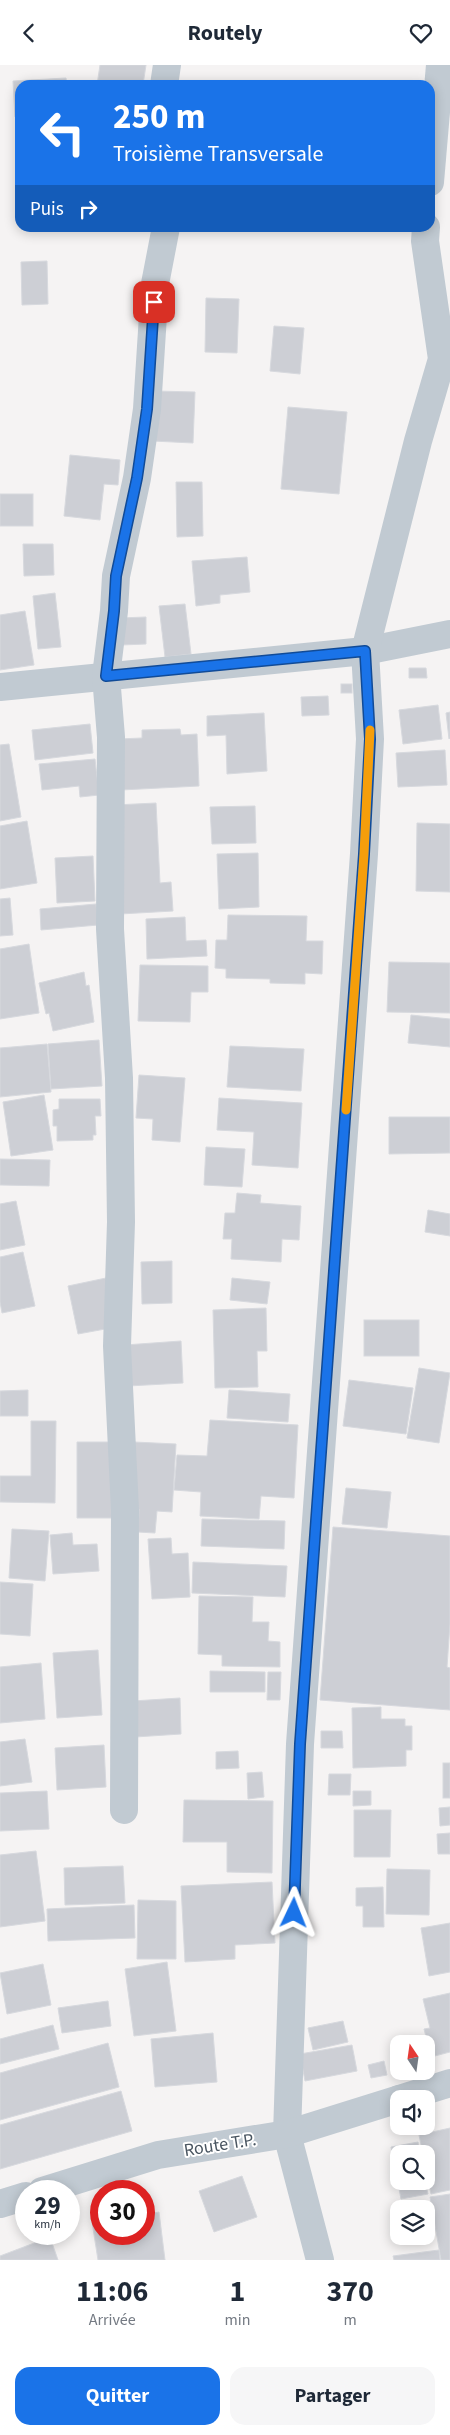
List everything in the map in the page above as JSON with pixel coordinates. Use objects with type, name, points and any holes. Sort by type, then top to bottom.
[{"type":"street","points":[[165,80],[167,65]]},
{"type":"street","points":[[435,124],[440,65]]},
{"type":"street","points":[[124,1810],[124,1510],[117,1346],[121,1222],[119,1078],[110,929],[111,737],[106,676],[116,576],[137,478],[147,409],[155,284],[165,232]]},
{"type":"street","points":[[320,2260],[287,2134],[300,1744],[364,854],[370,739],[365,651],[418,441],[442,359],[425,241],[426,232]]},
{"type":"street","points":[[0,687],[365,651],[450,634]]},
{"type":"street","name":"Route T.P.","points":[[428,2090],[450,2083]]},
{"type":"street","name":"Route T.P.","points":[[77,2180],[158,2155],[287,2134],[390,2102]]},
{"type":"street","points":[[0,2204],[15,2199]]},
{"type":"building","points":[[100,65],[146,65],[144,80],[98,80]]},
{"type":"building","points":[[66,78],[66,80],[31,80]]},
{"type":"building","points":[[13,81],[15,81],[15,117]]},
{"type":"building","points":[[47,261],[48,304],[22,305],[21,262]]},
{"type":"building","points":[[206,298],[239,299],[237,353],[205,352]]},
{"type":"building","points":[[274,326],[304,328],[300,374],[270,371]]},
{"type":"building","points":[[155,391],[195,392],[193,443],[153,441]]},
{"type":"building","points":[[288,407],[347,412],[339,494],[281,489]]},
{"type":"building","points":[[70,455],[120,460],[118,485],[104,484],[100,520],[64,516]]},
{"type":"building","points":[[176,482],[202,482],[203,536],[177,537]]},
{"type":"building","points":[[0,494],[33,494],[33,526],[0,526]]},
{"type":"building","points":[[23,544],[53,544],[54,575],[24,576]]},
{"type":"building","points":[[247,557],[250,592],[220,595],[220,603],[196,606],[192,561]]},
{"type":"building","points":[[55,593],[61,647],[38,649],[33,596]]},
{"type":"building","points":[[185,604],[191,654],[165,657],[159,606]]},
{"type":"building","points":[[25,611],[34,665],[0,670],[0,615]]},
{"type":"building","points":[[146,617],[146,644],[121,645],[120,618]]},
{"type":"building","points":[[409,668],[426,668],[427,678],[409,678]]},
{"type":"building","points":[[341,684],[352,684],[352,693],[341,693]]},
{"type":"building","points":[[328,696],[329,715],[302,716],[301,697]]},
{"type":"building","points":[[438,705],[442,739],[403,744],[399,710]]},
{"type":"building","points":[[450,712],[450,738],[449,739],[446,713]]},
{"type":"building","points":[[264,713],[267,771],[227,774],[226,735],[207,736],[207,716]]},
{"type":"building","points":[[90,724],[93,753],[35,760],[32,730]]},
{"type":"building","points":[[180,729],[181,735],[197,734],[199,786],[121,790],[119,739],[142,738],[142,730]]},
{"type":"building","points":[[9,744],[21,817],[0,821],[0,745]]},
{"type":"building","points":[[445,750],[447,785],[398,787],[396,753]]},
{"type":"building","points":[[95,759],[99,795],[80,797],[79,786],[42,790],[39,764]]},
{"type":"building","points":[[156,803],[160,883],[171,882],[173,911],[120,914],[115,805]]},
{"type":"building","points":[[255,806],[256,843],[212,844],[210,807]]},
{"type":"building","points":[[27,821],[37,883],[0,889],[0,826]]},
{"type":"building","points":[[417,823],[450,824],[450,892],[416,891]]},
{"type":"building","points":[[258,853],[259,907],[219,909],[217,854]]},
{"type":"building","points":[[93,856],[95,901],[57,903],[55,858]]},
{"type":"building","points":[[10,898],[13,935],[0,936],[0,899]]},
{"type":"building","points":[[96,904],[98,925],[41,930],[40,909]]},
{"type":"building","points":[[228,915],[307,916],[306,941],[323,941],[322,974],[305,973],[305,984],[270,983],[270,979],[226,978],[226,969],[215,968],[216,940],[227,940]]},
{"type":"building","points":[[185,917],[186,941],[206,940],[207,956],[147,959],[146,919]]},
{"type":"building","points":[[29,944],[39,1013],[0,1019],[0,949]]},
{"type":"building","points":[[389,962],[450,963],[450,1013],[387,1012]]},
{"type":"building","points":[[140,965],[208,966],[208,992],[191,992],[190,1022],[138,1021]]},
{"type":"building","points":[[84,972],[86,986],[89,985],[94,1022],[53,1031],[49,1013],[46,1014],[39,983]]},
{"type":"building","points":[[411,1015],[450,1019],[450,1047],[408,1043]]},
{"type":"building","points":[[99,1040],[102,1086],[51,1089],[48,1044]]},
{"type":"building","points":[[47,1044],[51,1092],[0,1097],[0,1048]]},
{"type":"building","points":[[230,1046],[304,1049],[301,1091],[227,1087]]},
{"type":"building","points":[[139,1075],[185,1078],[180,1142],[152,1140],[153,1119],[136,1118]]},
{"type":"building","points":[[44,1095],[53,1150],[11,1156],[3,1102]]},
{"type":"building","points":[[219,1098],[302,1103],[298,1168],[252,1165],[254,1132],[217,1130]]},
{"type":"building","points":[[59,1099],[100,1099],[101,1116],[95,1116],[96,1135],[93,1135],[93,1140],[57,1141],[57,1126],[53,1126],[53,1110],[59,1109]]},
{"type":"building","points":[[389,1117],[450,1117],[450,1153],[389,1154]]},
{"type":"building","points":[[206,1147],[245,1149],[242,1187],[204,1185]]},
{"type":"building","points":[[0,1159],[50,1160],[49,1186],[0,1185]]},
{"type":"building","points":[[237,1193],[261,1195],[260,1203],[301,1206],[299,1240],[282,1239],[281,1262],[231,1259],[232,1239],[223,1239],[225,1213],[235,1213]]},
{"type":"building","points":[[16,1201],[25,1245],[0,1250],[0,1204]]},
{"type":"building","points":[[428,1210],[450,1214],[450,1236],[425,1232]]},
{"type":"building","points":[[23,1252],[35,1306],[2,1313],[0,1302],[0,1257]]},
{"type":"building","points":[[172,1261],[172,1303],[142,1304],[141,1262]]},
{"type":"building","points":[[106,1278],[116,1327],[78,1334],[68,1286]]},
{"type":"building","points":[[232,1278],[270,1282],[267,1304],[230,1300]]},
{"type":"building","points":[[266,1308],[267,1351],[257,1351],[258,1387],[215,1388],[213,1310]]},
{"type":"building","points":[[364,1320],[419,1320],[419,1356],[364,1356]]},
{"type":"building","points":[[181,1341],[183,1383],[128,1386],[125,1345]]},
{"type":"building","points":[[419,1368],[450,1373],[439,1443],[407,1438]]},
{"type":"building","points":[[349,1380],[413,1388],[406,1434],[343,1426]]},
{"type":"building","points":[[28,1390],[28,1416],[0,1416],[0,1391]]},
{"type":"building","points":[[229,1390],[290,1394],[288,1422],[227,1418]]},
{"type":"building","points":[[210,1420],[298,1425],[294,1498],[261,1496],[259,1519],[200,1516],[201,1492],[174,1490],[177,1455],[207,1456]]},
{"type":"building","points":[[31,1421],[56,1421],[55,1503],[0,1502],[0,1476],[31,1476]]},
{"type":"building","points":[[77,1442],[117,1442],[118,1518],[77,1518]]},
{"type":"building","points":[[134,1442],[176,1444],[172,1512],[157,1511],[155,1533],[138,1532],[139,1509],[130,1509]]},
{"type":"building","points":[[346,1488],[391,1492],[387,1528],[342,1524]]},
{"type":"building","points":[[202,1519],[285,1521],[284,1549],[201,1546]]},
{"type":"building","points":[[333,1527],[450,1536],[450,1624],[447,1667],[450,1668],[450,1710],[320,1700]]},
{"type":"building","points":[[12,1529],[49,1531],[45,1581],[9,1578]]},
{"type":"building","points":[[72,1533],[73,1545],[97,1544],[99,1571],[53,1574],[50,1535]]},
{"type":"building","points":[[171,1538],[172,1554],[188,1553],[190,1597],[152,1599],[148,1539]]},
{"type":"building","points":[[193,1562],[287,1566],[285,1597],[192,1593]]},
{"type":"building","points":[[0,1582],[33,1584],[30,1636],[0,1634]]},
{"type":"building","points":[[199,1596],[253,1597],[252,1622],[269,1622],[268,1641],[280,1642],[280,1667],[222,1666],[222,1655],[198,1654]]},
{"type":"building","points":[[98,1650],[102,1715],[57,1718],[53,1653]]},
{"type":"building","points":[[41,1663],[45,1719],[0,1723],[0,1667]]},
{"type":"building","points":[[210,1671],[265,1672],[265,1692],[210,1692]]},
{"type":"building","points":[[268,1672],[281,1672],[280,1700],[267,1700]]},
{"type":"building","points":[[180,1698],[181,1734],[135,1737],[133,1701]]},
{"type":"building","points":[[381,1707],[381,1719],[405,1719],[405,1726],[412,1726],[412,1750],[406,1750],[406,1766],[353,1768],[352,1708]]},
{"type":"building","points":[[321,1731],[342,1731],[343,1748],[321,1748]]},
{"type":"building","points":[[25,1739],[32,1782],[0,1786],[0,1742]]},
{"type":"building","points":[[104,1745],[106,1787],[57,1790],[55,1748]]},
{"type":"building","points":[[238,1751],[239,1768],[216,1769],[216,1752]]},
{"type":"building","points":[[443,1763],[450,1763],[450,1798],[443,1798]]},
{"type":"building","points":[[262,1772],[264,1797],[248,1799],[247,1773]]},
{"type":"building","points":[[329,1774],[351,1774],[350,1795],[328,1795]]},
{"type":"building","points":[[47,1791],[49,1829],[0,1831],[0,1793]]},
{"type":"building","points":[[353,1791],[371,1791],[371,1805],[353,1806]]},
{"type":"building","points":[[184,1800],[273,1801],[272,1873],[227,1872],[227,1842],[183,1842]]},
{"type":"building","points":[[450,1807],[450,1825],[440,1826],[439,1808]]},
{"type":"building","points":[[354,1810],[391,1810],[390,1857],[354,1857]]},
{"type":"building","points":[[450,1833],[450,1854],[438,1854],[437,1834]]},
{"type":"building","points":[[36,1851],[45,1921],[0,1927],[0,1855]]},
{"type":"building","points":[[123,1866],[125,1903],[65,1905],[64,1868]]},
{"type":"building","points":[[387,1869],[430,1870],[429,1915],[386,1914]]},
{"type":"building","points":[[272,1882],[275,1943],[235,1945],[235,1959],[185,1962],[181,1886]]},
{"type":"building","points":[[383,1887],[384,1927],[363,1927],[363,1906],[356,1906],[356,1888]]},
{"type":"building","points":[[138,1900],[176,1901],[176,1959],[137,1959]]},
{"type":"building","points":[[134,1905],[135,1938],[48,1941],[47,1909]]},
{"type":"building","points":[[450,1923],[450,1972],[429,1976],[421,1928]]},
{"type":"building","points":[[167,1962],[176,2031],[134,2036],[125,1969]]},
{"type":"building","points":[[43,1964],[51,2005],[7,2014],[0,1973]]},
{"type":"building","points":[[450,1993],[450,2052],[435,2056],[435,2035],[426,2035],[424,2029],[430,2028],[423,1999]]},
{"type":"building","points":[[108,2001],[111,2026],[62,2033],[58,2008]]},
{"type":"building","points":[[343,2021],[348,2042],[313,2050],[308,2028]]},
{"type":"building","points":[[53,2025],[59,2049],[0,2064],[0,2039]]},
{"type":"building","points":[[213,2033],[217,2082],[155,2087],[151,2039]]},
{"type":"building","points":[[108,2043],[119,2087],[0,2120],[0,2073]]},
{"type":"building","points":[[352,2045],[357,2071],[305,2081],[300,2054]]},
{"type":"building","points":[[384,2061],[387,2075],[371,2078],[368,2065]]},
{"type":"building","points":[[121,2091],[132,2131],[0,2169],[0,2125]]},
{"type":"building","points":[[450,2128],[450,2190],[431,2194],[430,2190],[435,2190],[435,2145],[421,2145],[419,2135],[435,2135],[435,2131]]},
{"type":"building","points":[[418,2142],[418,2145],[402,2145]]},
{"type":"building","points":[[242,2176],[257,2217],[214,2232],[199,2191]]},
{"type":"building","points":[[399,2190],[427,2190],[428,2194],[401,2199]]},
{"type":"building","points":[[450,2194],[450,2260],[441,2260],[435,2226],[435,2200],[431,2200],[430,2197]]},
{"type":"building","points":[[159,2212],[165,2260],[98,2260],[96,2245],[155,2245],[155,2213]]},
{"type":"building","points":[[29,2245],[53,2245],[58,2260],[0,2260],[0,2256]]},
{"type":"building","points":[[439,2250],[440,2260],[394,2260],[393,2256]]},
{"type":"slow traffic","points":[[346,1110],[364,854],[370,730]]},
{"type":"route","points":[[154,302],[147,409],[137,478],[116,576],[106,676],[365,651],[370,739],[364,854],[300,1744],[294,1913]]}]
